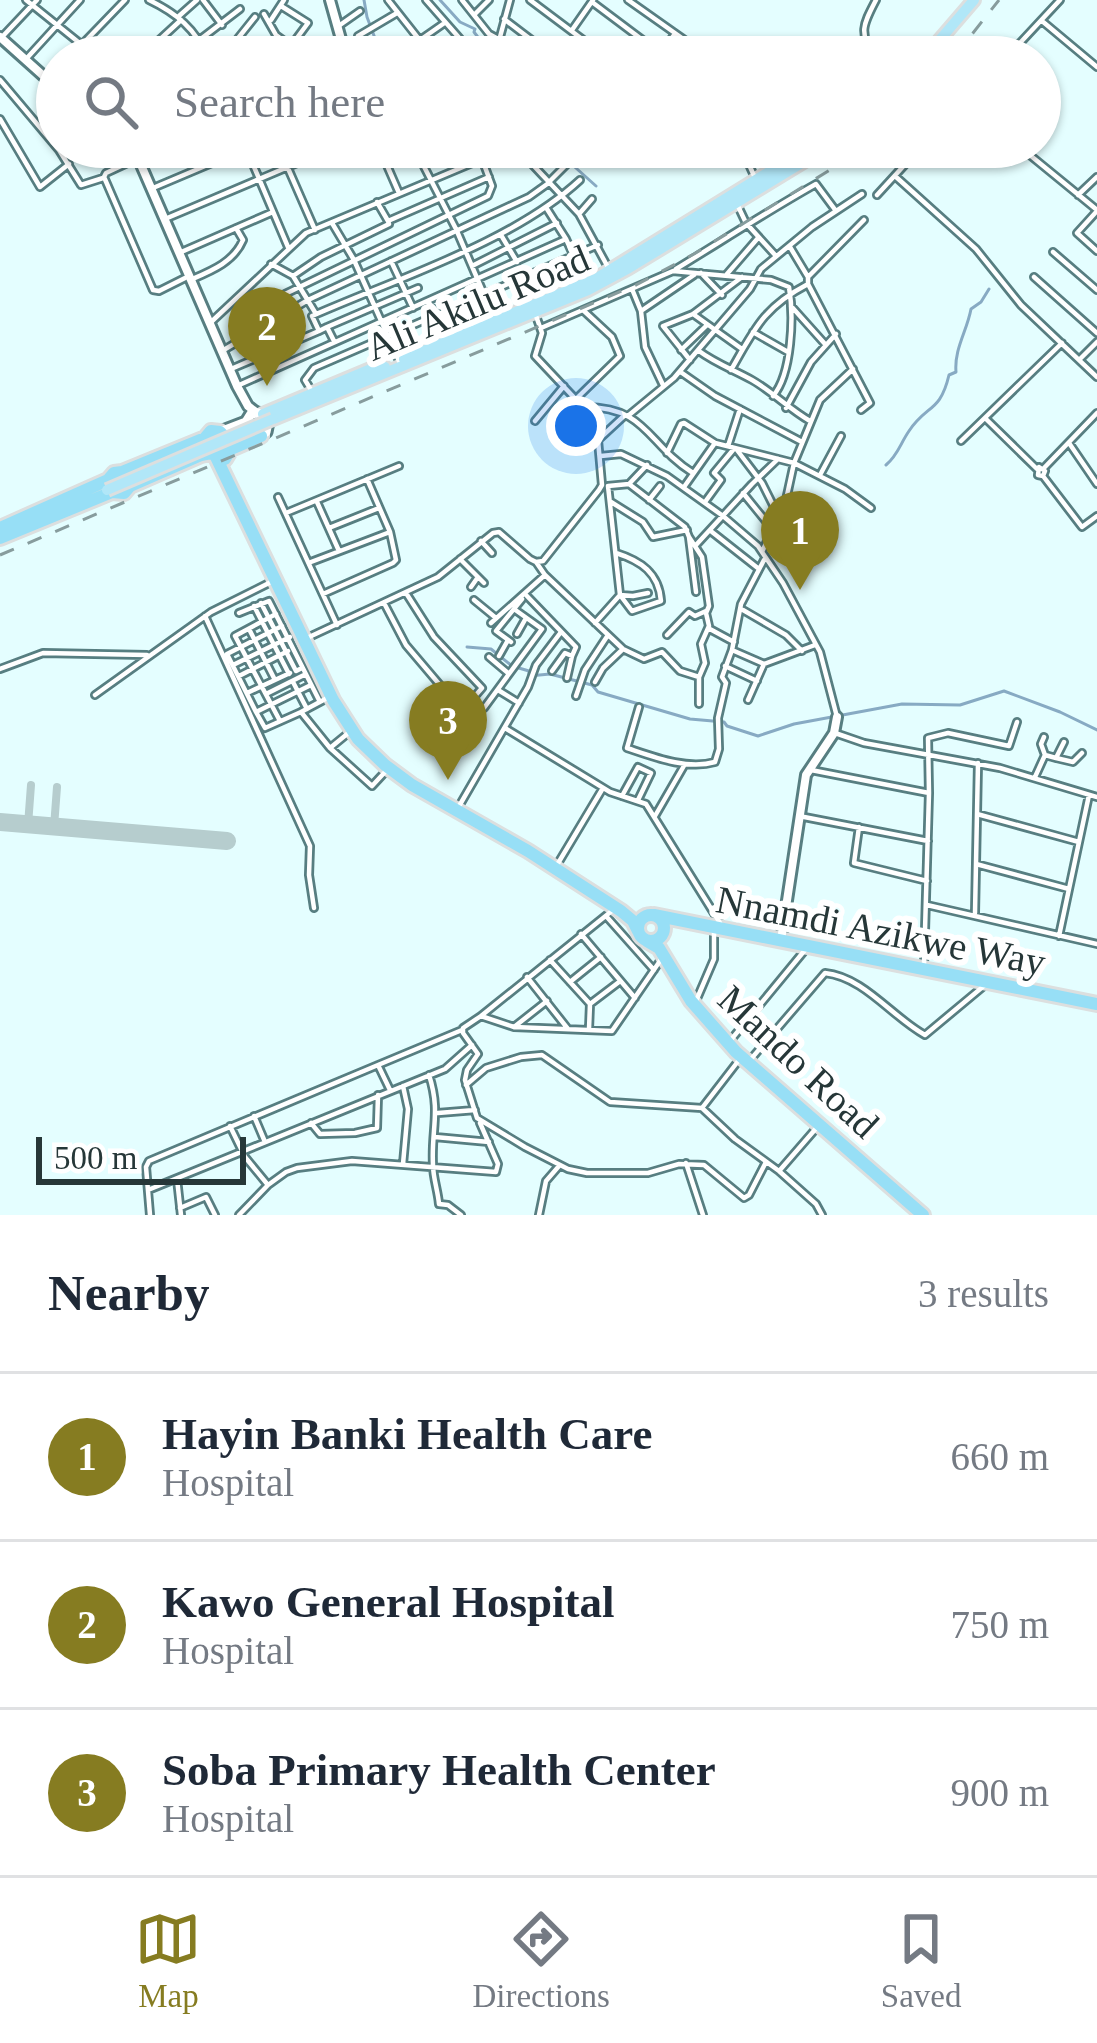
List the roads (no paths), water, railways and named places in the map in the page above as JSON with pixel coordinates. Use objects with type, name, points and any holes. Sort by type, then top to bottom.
[{"type":"highway","points":[[0,533],[108,487],[124,493],[130,486],[193,459],[212,459],[258,422]]},
{"type":"highway","points":[[108,487],[114,473],[205,438],[205,446],[220,451],[275,580],[290,639]]},
{"type":"highway","points":[[220,451],[290,639],[326,699],[352,730],[389,768],[528,851],[652,936]]},
{"type":"highway","points":[[122,472],[130,486]]},
{"type":"highway","name":"Nnamdi Azikwe Way","points":[[290,639],[362,737],[397,771],[623,908],[805,950],[1006,987]]},
{"type":"highway","points":[[650,915],[664,924],[652,936],[638,922],[650,915]]},
{"type":"highway","name":"Nnamdi Azikwe Way","points":[[652,936],[681,926],[717,930],[1097,1005]]},
{"type":"highway","name":"Mando Road","points":[[652,936],[698,1010],[917,1212]]},
{"type":"highway","name":"Mando Road","points":[[652,936],[696,1001],[746,1058],[917,1212]]},
{"type":"main road","points":[[946,36],[976,0]]},
{"type":"main road","name":"Ali Akilu Road","points":[[108,487],[613,278],[770,168]]},
{"type":"main road","name":"Ali Akilu Road","points":[[387,370],[586,284],[794,168]]},
{"type":"main road","points":[[220,451],[258,422],[314,393],[374,368],[387,370]]},
{"type":"street","points":[[48,36],[80,0]]},
{"type":"street","points":[[91,36],[125,0]]},
{"type":"street","points":[[149,0],[197,36]]},
{"type":"street","points":[[163,36],[200,0],[222,25]]},
{"type":"street","points":[[330,0],[340,36]]},
{"type":"street","points":[[388,0],[417,36]]},
{"type":"street","points":[[426,0],[457,36]]},
{"type":"street","points":[[462,0],[490,36]]},
{"type":"street","points":[[474,15],[489,0]]},
{"type":"street","points":[[500,36],[510,0]]},
{"type":"street","points":[[530,0],[577,36]]},
{"type":"street","points":[[628,0],[678,36]]},
{"type":"street","points":[[864,36],[875,0]]},
{"type":"street","points":[[1027,36],[1060,0]]},
{"type":"street","points":[[542,8],[546,1]]},
{"type":"street","points":[[571,31],[592,1],[635,36]]},
{"type":"street","points":[[1,35],[32,2],[70,36]]},
{"type":"street","points":[[269,21],[282,2],[308,22],[298,36]]},
{"type":"street","points":[[205,36],[240,9]]},
{"type":"street","points":[[338,27],[360,11]]},
{"type":"street","points":[[358,36],[397,13]]},
{"type":"street","points":[[264,14],[277,36]]},
{"type":"street","points":[[240,36],[255,16]]},
{"type":"street","points":[[504,19],[528,36]]},
{"type":"street","points":[[1042,20],[1061,36]]},
{"type":"street","points":[[426,36],[445,22]]},
{"type":"street","points":[[1,35],[36,65]]},
{"type":"street","points":[[1,35],[36,64]]},
{"type":"street","points":[[1061,36],[1097,67]]},
{"type":"street","points":[[27,58],[36,48]]},
{"type":"street","points":[[0,80],[36,122]]},
{"type":"street","points":[[0,99],[10,89]]},
{"type":"street","points":[[0,119],[40,188],[64,168]]},
{"type":"street","points":[[71,168],[81,185],[117,168]]},
{"type":"street","points":[[140,168],[258,422]]},
{"type":"street","points":[[150,189],[200,168]]},
{"type":"street","points":[[256,168],[288,248]]},
{"type":"street","points":[[165,219],[282,168]]},
{"type":"street","points":[[288,168],[315,230]]},
{"type":"street","points":[[388,168],[399,193]]},
{"type":"street","points":[[424,168],[495,320]]},
{"type":"street","points":[[209,324],[306,233],[461,168]]},
{"type":"street","points":[[250,314],[488,196],[492,190],[486,168]]},
{"type":"street","points":[[536,168],[579,214],[610,271]]},
{"type":"street","points":[[222,351],[308,300],[529,197],[563,168]]},
{"type":"street","points":[[751,168],[756,180]]},
{"type":"street","points":[[877,195],[903,168]]},
{"type":"street","points":[[1045,168],[1097,211],[1077,232],[1097,251]]},
{"type":"street","points":[[896,176],[976,249],[1021,305],[1097,376]]},
{"type":"street","points":[[104,177],[153,290],[221,266],[241,248],[243,240],[236,228]]},
{"type":"street","points":[[293,276],[388,221],[489,177]]},
{"type":"street","points":[[1078,195],[1097,177]]},
{"type":"street","points":[[319,331],[312,316],[465,251],[547,208],[580,180]]},
{"type":"street","points":[[541,328],[673,272],[816,184],[836,211]]},
{"type":"street","points":[[150,189],[244,413],[258,422]]},
{"type":"street","points":[[598,440],[680,372],[750,289],[760,268],[862,194]]},
{"type":"street","points":[[579,214],[592,200]]},
{"type":"street","points":[[377,202],[388,221]]},
{"type":"street","points":[[737,203],[746,223],[776,256]]},
{"type":"street","points":[[547,208],[586,284]]},
{"type":"street","points":[[179,254],[272,212]]},
{"type":"street","points":[[731,370],[758,322],[808,280],[864,220]]},
{"type":"street","points":[[332,223],[355,260],[399,362]]},
{"type":"street","points":[[472,266],[556,223]]},
{"type":"street","points":[[500,233],[517,262]]},
{"type":"street","points":[[727,274],[758,238]]},
{"type":"street","points":[[238,386],[566,239]]},
{"type":"street","points":[[314,393],[304,380],[314,368],[598,245]]},
{"type":"street","points":[[790,247],[870,403],[861,410]]},
{"type":"street","points":[[1053,253],[1097,290]]},
{"type":"street","points":[[391,261],[413,308]]},
{"type":"street","points":[[271,264],[293,276],[316,314]]},
{"type":"street","points":[[673,272],[727,274],[786,284],[791,306],[788,352],[784,378],[773,396]]},
{"type":"street","points":[[698,274],[722,295]]},
{"type":"street","points":[[641,311],[698,274]]},
{"type":"street","points":[[690,360],[663,326],[693,314],[742,277]]},
{"type":"street","points":[[1034,277],[1097,333]]},
{"type":"street","points":[[230,370],[418,288]]},
{"type":"street","points":[[632,289],[641,311],[645,347],[663,385]]},
{"type":"street","points":[[428,302],[446,342]]},
{"type":"street","points":[[791,306],[825,344]]},
{"type":"street","points":[[576,398],[620,356],[612,338],[583,310]]},
{"type":"street","points":[[404,312],[411,327]]},
{"type":"street","points":[[535,313],[541,328],[535,356],[583,407],[598,440],[620,595],[632,611],[661,601],[646,566],[616,553]]},
{"type":"street","points":[[693,314],[742,350]]},
{"type":"street","points":[[681,350],[706,326]]},
{"type":"street","points":[[327,327],[334,341]]},
{"type":"street","points":[[753,332],[788,352]]},
{"type":"street","points":[[787,408],[811,362],[836,334]]},
{"type":"street","points":[[1080,358],[1097,342]]},
{"type":"street","points":[[961,441],[1062,343]]},
{"type":"street","points":[[699,351],[810,421]]},
{"type":"street","points":[[639,707],[626,747],[685,764],[716,762],[726,683],[722,677],[740,609],[786,500],[810,421],[820,400],[853,369]]},
{"type":"street","points":[[680,372],[802,442]]},
{"type":"street","points":[[535,421],[565,386]]},
{"type":"street","points":[[583,407],[628,414],[693,473]]},
{"type":"street","points":[[705,502],[721,480],[714,473],[733,448],[740,409]]},
{"type":"street","points":[[1041,471],[1097,413]]},
{"type":"street","points":[[985,418],[1041,471],[1082,526],[1097,516]]},
{"type":"street","points":[[667,452],[682,423],[715,442],[794,463],[871,508]]},
{"type":"street","points":[[820,476],[841,436]]},
{"type":"street","points":[[684,487],[715,442]]},
{"type":"street","points":[[1069,442],[1097,484]]},
{"type":"street","points":[[733,448],[778,514]]},
{"type":"street","points":[[601,456],[621,454],[647,464],[723,516],[764,554],[822,657],[837,718],[834,733],[809,770],[781,941]]},
{"type":"street","points":[[696,545],[778,459]]},
{"type":"street","points":[[629,484],[647,464]]},
{"type":"street","points":[[286,513],[399,466]]},
{"type":"street","points":[[323,594],[393,563],[397,556],[367,479]]},
{"type":"street","points":[[536,562],[543,561],[605,485],[629,484],[688,534],[702,557],[709,606],[695,616],[689,612],[667,635]]},
{"type":"street","points":[[649,500],[660,486]]},
{"type":"street","points":[[742,494],[773,530]]},
{"type":"street","points":[[278,497],[337,625]]},
{"type":"street","points":[[316,500],[339,551]]},
{"type":"street","points":[[610,502],[644,522],[652,537],[688,534]]},
{"type":"street","points":[[329,528],[380,508]]},
{"type":"street","points":[[711,531],[759,569]]},
{"type":"street","points":[[308,562],[390,532]]},
{"type":"street","points":[[232,665],[290,639],[337,625],[438,577],[499,532],[536,562],[622,649],[640,659],[662,652],[680,671],[699,677]]},
{"type":"street","points":[[688,534],[696,592]]},
{"type":"street","points":[[481,542],[492,553]]},
{"type":"street","points":[[460,560],[481,580],[471,587]]},
{"type":"street","points":[[474,600],[493,620],[545,574]]},
{"type":"street","points":[[94,695],[205,616],[275,580]]},
{"type":"street","points":[[384,602],[413,655],[464,711],[482,688],[434,637],[406,592]]},
{"type":"street","points":[[620,595],[648,592]]},
{"type":"street","points":[[489,638],[525,594]]},
{"type":"street","points":[[525,594],[576,647],[566,678]]},
{"type":"street","points":[[595,624],[620,595]]},
{"type":"street","points":[[262,605],[275,629],[290,639]]},
{"type":"street","points":[[262,605],[275,629]]},
{"type":"street","points":[[239,613],[262,605]]},
{"type":"street","points":[[484,708],[542,629],[514,609]]},
{"type":"street","points":[[740,609],[786,635],[802,651]]},
{"type":"street","points":[[699,704],[706,611]]},
{"type":"street","points":[[205,616],[310,846],[314,908]]},
{"type":"street","points":[[517,634],[526,617]]},
{"type":"street","points":[[269,618],[235,636],[280,721]]},
{"type":"street","points":[[249,628],[283,699]]},
{"type":"street","points":[[708,628],[764,664]]},
{"type":"street","points":[[275,629],[227,654],[265,728],[326,699],[297,674]]},
{"type":"street","points":[[496,631],[510,641],[499,656]]},
{"type":"street","points":[[458,808],[519,704],[536,665],[561,632]]},
{"type":"street","points":[[577,696],[592,658],[608,635]]},
{"type":"street","points":[[290,639],[286,652],[297,674],[304,710],[330,748],[372,786],[389,768]]},
{"type":"street","points":[[748,700],[764,664],[815,645]]},
{"type":"street","points":[[595,682],[622,649]]},
{"type":"street","points":[[239,676],[286,652]]},
{"type":"street","points":[[0,669],[43,653],[151,655]]},
{"type":"street","points":[[552,671],[565,653],[572,656]]},
{"type":"street","points":[[490,657],[511,668]]},
{"type":"street","points":[[725,666],[757,681]]},
{"type":"street","points":[[247,693],[297,674]]},
{"type":"street","points":[[256,712],[311,685]]},
{"type":"street","points":[[497,689],[519,704]]},
{"type":"street","points":[[924,969],[928,737],[947,733],[1009,746],[1017,722]]},
{"type":"street","points":[[505,728],[604,788],[646,804],[719,918],[714,959],[696,1001]]},
{"type":"street","points":[[330,748],[352,730]]},
{"type":"street","points":[[834,733],[1036,777],[1097,797]]},
{"type":"street","points":[[1036,777],[1045,755],[1044,737]]},
{"type":"street","points":[[1056,758],[1064,742]]},
{"type":"street","points":[[1045,755],[1073,762],[1082,754]]},
{"type":"street","points":[[975,916],[978,763]]},
{"type":"street","points":[[654,818],[685,764]]},
{"type":"street","points":[[622,796],[638,767],[651,773],[638,800]]},
{"type":"street","points":[[809,770],[929,794]]},
{"type":"street","points":[[556,865],[604,788]]},
{"type":"street","points":[[1059,936],[1089,794]]},
{"type":"street","points":[[977,814],[1079,842]]},
{"type":"street","points":[[799,816],[928,841]]},
{"type":"street","points":[[859,827],[854,863],[927,881]]},
{"type":"street","points":[[976,864],[1069,889]]},
{"type":"street","points":[[926,904],[1097,944]]},
{"type":"street","points":[[150,1215],[149,1161],[462,1030],[611,912],[654,970]]},
{"type":"street","points":[[581,934],[635,998]]},
{"type":"street","points":[[730,1041],[805,950]]},
{"type":"street","points":[[481,1016],[514,1027],[614,1030],[664,955]]},
{"type":"street","points":[[570,982],[601,957]]},
{"type":"street","points":[[549,959],[590,1004],[589,1029]]},
{"type":"street","points":[[702,1108],[825,973],[857,984],[925,1035],[985,985]]},
{"type":"street","points":[[526,977],[568,1029]]},
{"type":"street","points":[[590,1004],[621,980]]},
{"type":"street","points":[[514,1027],[547,1001]]},
{"type":"street","points":[[239,1215],[268,1185],[297,1168],[352,1161],[496,1172],[498,1164],[466,1085],[467,1070],[478,1056],[462,1030]]},
{"type":"street","points":[[148,1190],[445,1069],[472,1045]]},
{"type":"street","points":[[466,1085],[494,1065],[542,1055],[617,1104],[702,1108],[816,1204],[822,1215]]},
{"type":"street","points":[[378,1064],[389,1090]]},
{"type":"street","points":[[429,1075],[437,1114],[432,1167],[439,1204],[461,1215]]},
{"type":"street","points":[[403,1085],[408,1109],[403,1164]]},
{"type":"street","points":[[311,1123],[320,1134],[377,1128],[377,1095]]},
{"type":"street","points":[[437,1114],[476,1114]]},
{"type":"street","points":[[476,1114],[485,1125],[560,1165],[587,1173],[648,1173],[686,1163],[709,1167],[747,1198],[766,1162]]},
{"type":"street","points":[[254,1116],[265,1142]]},
{"type":"street","points":[[779,1172],[819,1125]]},
{"type":"street","points":[[230,1126],[242,1152],[268,1185]]},
{"type":"street","points":[[435,1137],[490,1142]]},
{"type":"street","points":[[686,1163],[703,1215]]},
{"type":"street","points":[[539,1215],[546,1181],[560,1165]]},
{"type":"street","points":[[177,1178],[180,1212],[206,1198],[215,1215]]},
{"type":"waterway","points":[[364,0],[374,36]]},
{"type":"waterway","points":[[440,0],[460,22],[475,29],[477,36]]},
{"type":"waterway","points":[[576,168],[596,186]]},
{"type":"waterway","points":[[886,465],[916,422],[937,402],[949,375],[956,372],[971,309],[989,289]]},
{"type":"waterway","points":[[467,647],[491,649],[512,666],[529,671],[529,676],[550,674],[592,685],[598,692],[690,719],[724,722],[758,736],[794,724],[902,704],[960,705],[1004,691],[1097,730]]},
{"type":"railway","points":[[971,36],[999,0]]},
{"type":"railway","points":[[0,555],[636,285],[833,168]]},
{"type":"place","name":"Kawo General Hospital","points":[[267,386]]},
{"type":"place","name":"Hayin Banki Health Care","points":[[800,590]]},
{"type":"place","name":"Soba Primary Health Center","points":[[448,780]]}]
